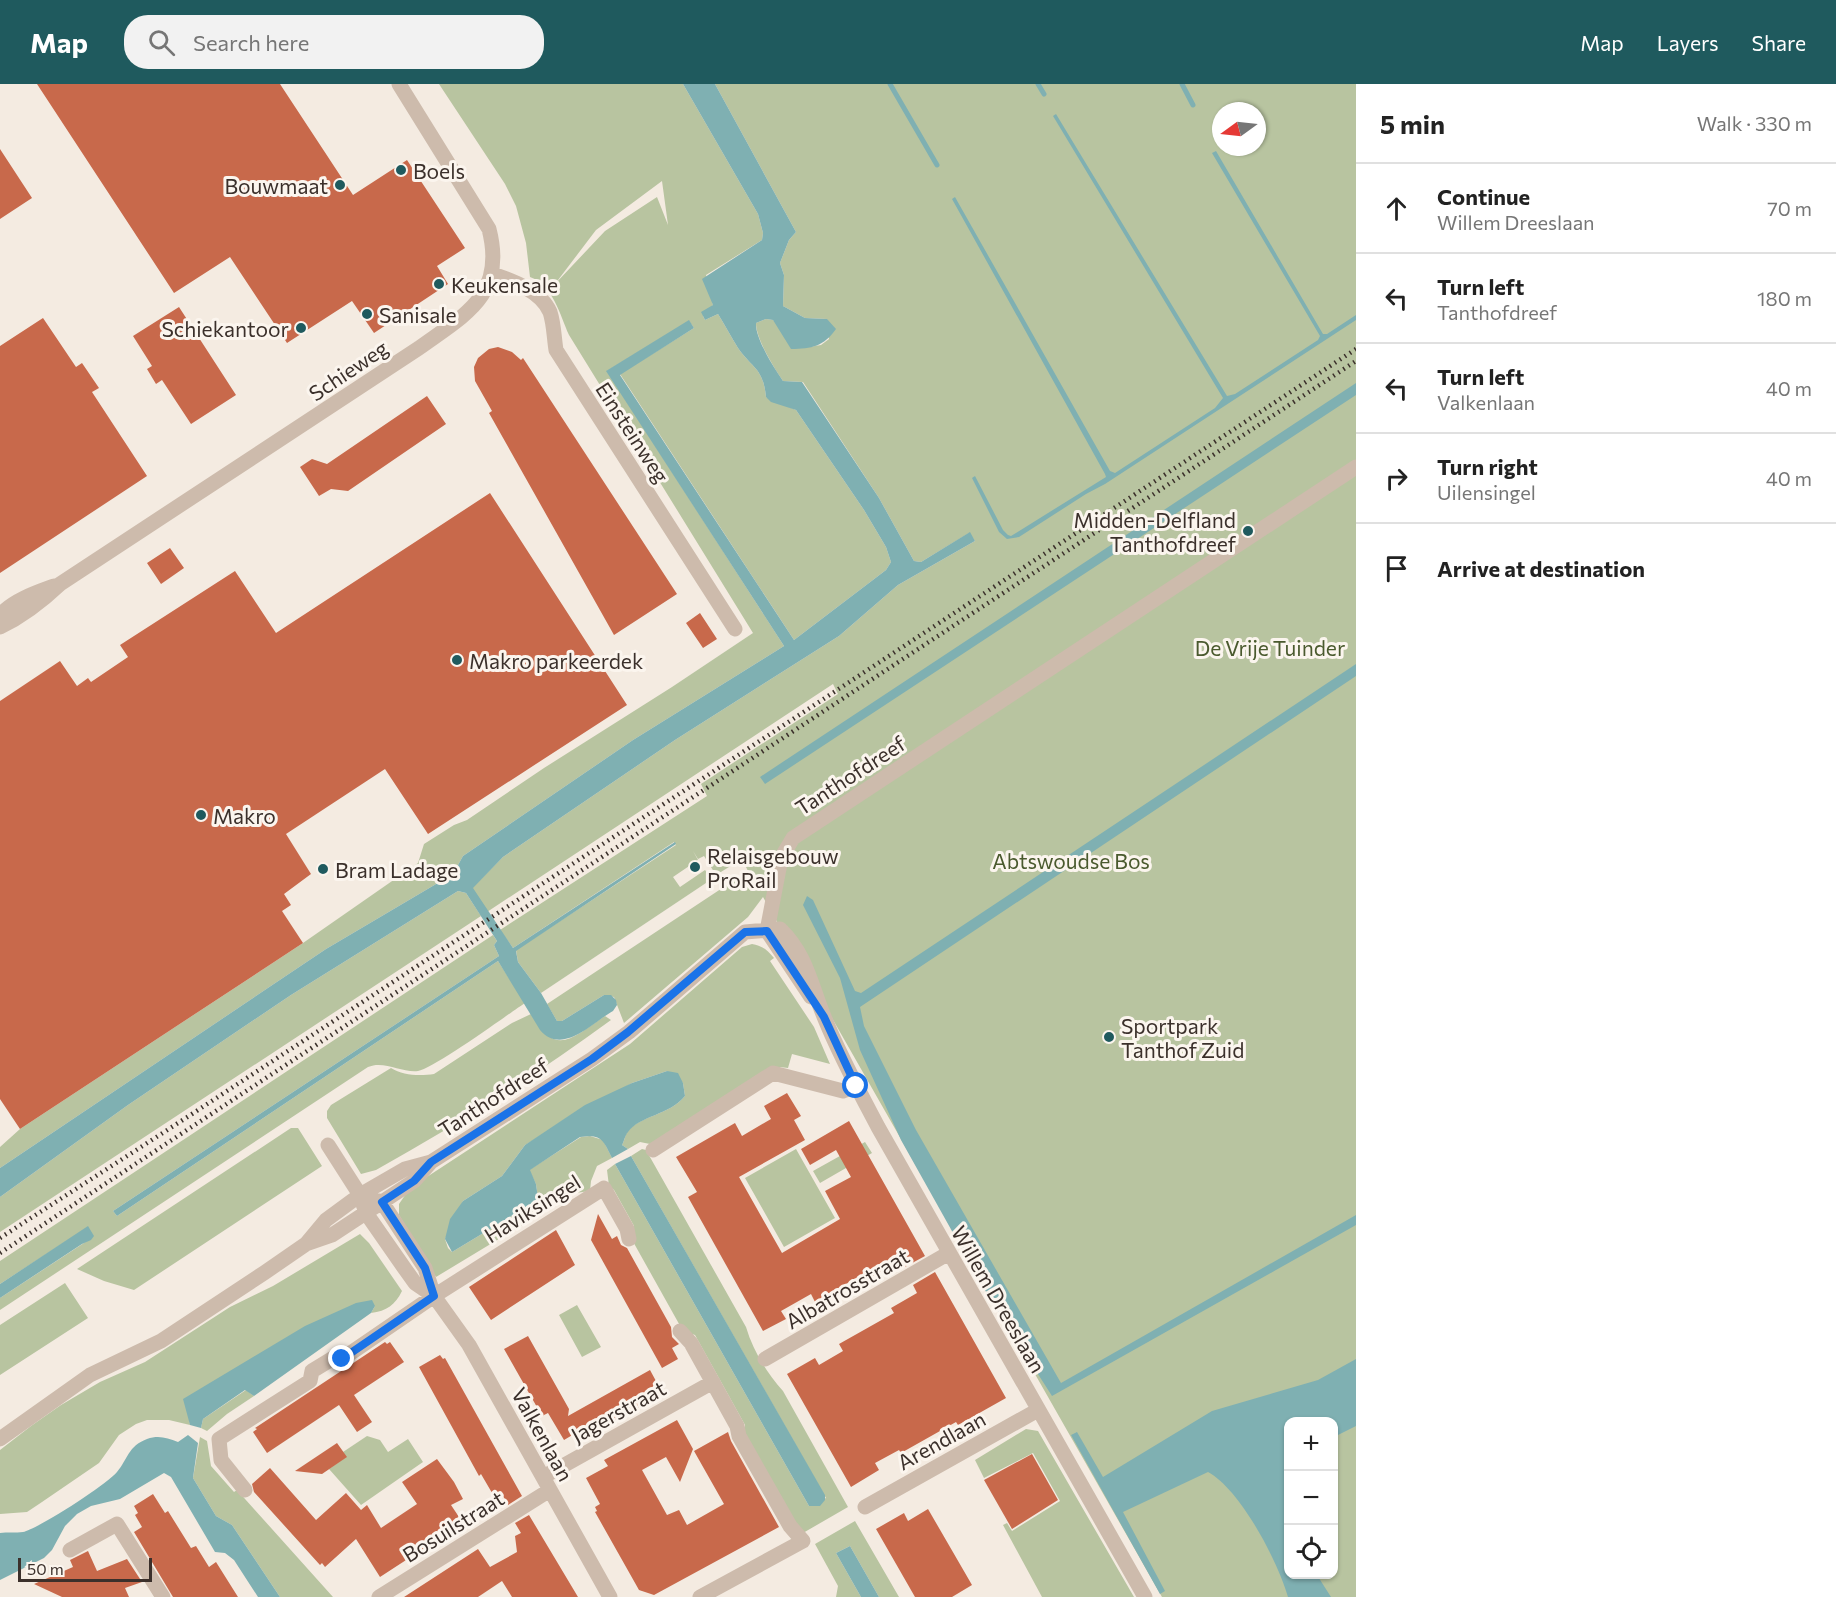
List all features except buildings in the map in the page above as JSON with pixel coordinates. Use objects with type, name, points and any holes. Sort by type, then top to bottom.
[{"type":"street","name":"Schieweg","points":[[0,627],[39,604],[60,584],[227,476],[453,324],[473,308],[487,290],[493,274],[494,248],[489,229],[399,84]]},
{"type":"street","name":"Einsteinweg","points":[[493,274],[512,280],[544,301],[551,314],[556,350],[735,629]]},
{"type":"street","name":"Tanthofdreef","points":[[306,1244],[332,1236],[414,1181],[431,1162],[592,1059],[628,1032],[745,932],[767,931],[781,858],[793,838],[1356,467]]},
{"type":"street","name":"Schieweg","points":[[0,615],[32,594],[60,584]]},
{"type":"street","name":"Willem Dreeslaan","points":[[767,931],[780,929],[800,953],[824,1017],[856,1086],[1144,1597]]},
{"type":"street","points":[[653,1150],[773,1074],[843,1091],[856,1086]]},
{"type":"street","name":"Valkenlaan","points":[[328,1145],[360,1195],[366,1213],[415,1283],[434,1296]]},
{"type":"street","name":"Tanthofdreef","points":[[0,1439],[15,1426],[90,1375],[161,1341],[306,1244],[326,1220],[360,1195],[405,1169],[431,1162]]},
{"type":"street","name":"Haviksingel","points":[[434,1296],[604,1188],[627,1228],[629,1239]]},
{"type":"street","points":[[360,1195],[382,1202]]},
{"type":"street","name":"Valkenlaan","points":[[382,1202],[425,1268],[434,1296],[469,1346],[610,1597]]},
{"type":"street","name":"Albatrosstraat","points":[[765,1359],[949,1253]]},
{"type":"street","points":[[245,1490],[221,1460],[219,1439],[310,1382],[312,1371],[335,1357],[342,1359],[434,1296]]},
{"type":"street","points":[[680,1331],[692,1343],[790,1526],[803,1541],[700,1597]]},
{"type":"street","name":"Jagerstraat","points":[[546,1483],[713,1382]]},
{"type":"street","name":"Arendlaan","points":[[865,1507],[1038,1410]]},
{"type":"street","name":"Bosuilstraat","points":[[379,1597],[546,1483]]},
{"type":"street","points":[[70,1550],[117,1524],[163,1597]]},
{"type":"green space","points":[[439,84],[683,84],[758,214],[763,233],[762,240],[706,275],[713,305],[703,316],[705,320],[718,314],[738,348],[760,374],[766,397],[796,410],[864,510],[886,547],[891,562],[886,570],[794,640],[620,374],[694,328],[689,321],[607,371],[784,646],[633,740],[463,856],[453,874],[326,949],[0,1168],[0,1147],[20,1129],[303,943],[418,863],[424,844],[454,825],[467,820],[753,633],[569,335],[550,294],[538,281],[530,277],[526,243],[516,206],[505,184]],"holes":[[[662,181],[668,225],[657,197],[605,231],[555,284],[596,230]]]},
{"type":"green space","name":"Abtswoudse Bos","points":[[715,84],[1356,84],[1356,1597],[1162,1597],[763,897],[748,917],[624,1023],[614,997],[604,995],[562,1021],[557,1021],[547,1004],[748,871],[742,859],[716,875],[704,856],[698,859],[693,851],[698,860],[673,877],[680,887],[705,870],[711,878],[709,881],[541,993],[518,962],[516,950],[676,845],[674,842],[513,948],[500,930],[707,796],[701,784],[838,694],[833,684],[487,912],[472,888],[503,857],[675,740],[839,636],[898,585],[975,541],[969,533],[921,562],[914,561],[879,498],[803,382],[783,381],[762,345],[756,323],[766,319],[773,320],[809,347],[821,345],[829,339],[827,319],[805,318],[783,306],[784,275],[780,263],[789,240],[796,232]]},
{"type":"green space","points":[[458,891],[466,893],[481,916],[0,1232],[0,1197],[128,1105],[291,995]]},
{"type":"green space","points":[[493,935],[497,941],[494,945],[499,956],[113,1211],[117,1216],[498,961],[525,1003],[454,1052],[426,1068],[412,1071],[380,1065],[368,1067],[0,1310],[0,1298],[87,1241],[88,1227],[0,1284],[0,1261]]},
{"type":"green space","points":[[752,944],[764,948],[774,958],[770,961],[814,1027],[830,1064],[792,1054],[788,1068],[772,1069],[655,1145],[640,1142],[628,1149],[622,1145],[627,1132],[632,1127],[671,1107],[685,1096],[683,1083],[667,1071],[632,1083],[525,1145],[502,1176],[463,1201],[445,1239],[448,1248],[452,1252],[533,1203],[538,1198],[536,1184],[529,1170],[581,1137],[590,1136],[603,1140],[612,1158],[597,1166],[590,1191],[575,1193],[436,1277],[399,1215],[399,1204],[410,1188],[630,1044],[742,947]]},
{"type":"green space","points":[[531,1014],[548,1036],[557,1040],[574,1037],[605,1016],[611,1020],[467,1117],[376,1170],[361,1174],[327,1118],[327,1111],[331,1105],[391,1068],[412,1075],[434,1074],[512,1023]]},
{"type":"green space","points":[[291,1128],[298,1128],[322,1166],[134,1290],[104,1281],[77,1269]]},
{"type":"green space","points":[[865,1142],[872,1153],[820,1183],[813,1171]]},
{"type":"green space","points":[[642,1149],[646,1150],[746,1327],[761,1361],[783,1391],[848,1507],[803,1533],[793,1524],[743,1434],[745,1425],[695,1335],[683,1331],[631,1238],[634,1226],[614,1190],[609,1186],[607,1170],[615,1164],[809,1506],[826,1498],[631,1156]]},
{"type":"green space","points":[[796,1149],[835,1218],[784,1247],[745,1178]]},
{"type":"green space","points":[[360,1234],[369,1243],[402,1291],[390,1306],[382,1311],[371,1313],[375,1306],[189,1415],[190,1425],[169,1420],[147,1420],[136,1424],[119,1435],[99,1463],[27,1512],[0,1514],[0,1450],[61,1405],[100,1382],[145,1362],[230,1307],[273,1286]]},
{"type":"green space","points":[[65,1283],[88,1318],[0,1375],[0,1325]]},
{"type":"green space","points":[[577,1305],[601,1347],[582,1357],[559,1315]]},
{"type":"green space","points":[[246,1390],[254,1396],[207,1431],[201,1428],[203,1419]]},
{"type":"green space","points":[[1026,1429],[1038,1431],[1134,1597],[1042,1597],[1003,1525],[1007,1523],[1012,1531],[1060,1501],[1033,1453],[984,1478],[975,1460]]},
{"type":"green space","points":[[367,1436],[380,1440],[388,1452],[408,1439],[423,1462],[361,1505],[329,1469],[346,1457],[343,1452]]},
{"type":"green space","points":[[200,1437],[207,1441],[211,1466],[234,1492],[237,1490],[333,1597],[280,1597],[232,1525],[216,1516],[193,1478]]},
{"type":"green space","points":[[855,1521],[899,1597],[879,1597],[850,1546],[836,1553],[861,1597],[836,1597],[838,1586],[815,1544]]},
{"type":"water","points":[[683,84],[715,84],[796,232],[789,240],[780,263],[784,275],[783,306],[805,318],[827,319],[836,329],[822,343],[791,349],[773,320],[766,319],[756,323],[762,345],[775,369],[783,381],[802,382],[879,498],[914,561],[921,562],[970,532],[975,541],[898,585],[839,636],[675,740],[503,857],[473,888],[513,948],[675,842],[676,844],[516,951],[518,962],[541,993],[557,1021],[562,1021],[604,995],[611,995],[616,1000],[617,1005],[613,1011],[577,1035],[558,1040],[549,1037],[540,1030],[498,961],[117,1216],[113,1211],[499,956],[494,945],[497,941],[466,893],[458,891],[291,995],[128,1105],[0,1197],[0,1168],[326,949],[453,874],[463,856],[633,740],[784,646],[606,371],[689,320],[694,328],[620,375],[794,640],[886,570],[891,562],[886,547],[864,510],[796,410],[771,402],[766,397],[760,374],[738,348],[718,314],[705,320],[701,312],[713,305],[702,279],[762,240],[763,233],[758,214]]},
{"type":"water","points":[[1056,114],[1227,396],[1235,394],[1318,340],[1320,336],[1214,156],[1219,156],[1323,334],[1327,334],[1356,315],[1356,320],[1105,484],[1019,537],[1007,539],[999,532],[972,478],[975,476],[1003,530],[1011,536],[1106,477],[952,199],[955,197],[1110,471],[1115,473],[1215,408],[1223,398],[1053,116]]},
{"type":"water","points":[[1356,383],[1356,395],[765,784],[760,777]]},
{"type":"water","points":[[1356,664],[1356,676],[860,1007],[864,1026],[916,1130],[1061,1383],[1356,1215],[1356,1225],[1052,1396],[990,1299],[901,1140],[860,1050],[840,978],[803,905],[807,896],[813,900],[855,991],[861,993]]},
{"type":"water","points":[[667,1071],[678,1073],[683,1083],[685,1096],[671,1107],[633,1127],[627,1133],[622,1145],[628,1149],[612,1158],[601,1140],[593,1136],[580,1137],[530,1170],[536,1184],[538,1198],[533,1203],[452,1252],[445,1239],[450,1219],[463,1201],[502,1176],[525,1145],[585,1105],[632,1083]]},
{"type":"water","points":[[631,1156],[825,1495],[825,1500],[820,1506],[809,1506],[615,1164]]},
{"type":"water","points":[[88,1226],[94,1236],[91,1240],[0,1298],[0,1284]]},
{"type":"water","points":[[372,1300],[375,1306],[371,1313],[254,1396],[245,1390],[203,1419],[201,1428],[190,1425],[183,1399],[305,1326],[356,1303]]},
{"type":"water","points":[[1356,1359],[1356,1426],[1338,1435],[1338,1417],[1284,1417],[1284,1579],[1320,1579],[1331,1597],[1288,1597],[1276,1565],[1257,1528],[1233,1494],[1221,1481],[1208,1472],[1123,1512],[1165,1591],[1160,1594],[1071,1435],[1077,1432],[1103,1477],[1212,1411],[1318,1380]]},
{"type":"water","points":[[188,1435],[198,1443],[193,1478],[216,1516],[232,1525],[280,1597],[258,1597],[234,1560],[225,1553],[215,1552],[171,1477],[164,1473],[120,1499],[91,1506],[77,1514],[65,1526],[52,1550],[44,1558],[0,1580],[0,1533],[23,1532],[31,1529],[72,1506],[117,1472],[132,1449],[141,1442],[159,1437],[178,1442]]},
{"type":"water","points":[[850,1546],[879,1597],[861,1597],[836,1553]]},
{"type":"waterway","points":[[890,84],[937,165]]},
{"type":"waterway","points":[[1038,84],[1044,94]]},
{"type":"waterway","points":[[1182,84],[1193,105]]},
{"type":"railway","points":[[0,1238],[1356,349]]},
{"type":"railway","points":[[0,1253],[1356,361]]},
{"type":"place","name":"Boels","points":[[401,170]]},
{"type":"place","name":"Bouwmaat","points":[[340,185]]},
{"type":"place","name":"Keukensale","points":[[439,284]]},
{"type":"place","name":"Sanisale","points":[[367,314]]},
{"type":"place","name":"Schiekantoor","points":[[301,328]]},
{"type":"place","name":"Midden-Delfland Tanthofdreef","points":[[1248,531]]},
{"type":"place","name":"Makro parkeerdek","points":[[457,660]]},
{"type":"place","name":"Makro","points":[[201,815]]},
{"type":"place","name":"Relaisgebouw ProRail","points":[[695,867]]},
{"type":"place","name":"Bram Ladage","points":[[323,869]]},
{"type":"place","name":"Sportpark Tanthof Zuid","points":[[1109,1037]]},
{"type":"route","points":[[342,1359],[434,1296],[425,1268],[382,1202],[414,1181],[431,1162],[592,1059],[628,1032],[745,932],[767,931],[824,1017],[844,1065],[856,1086]]},
{"type":"park label","name":"De Vrije Tuinder","points":[[1270,647]]}]
